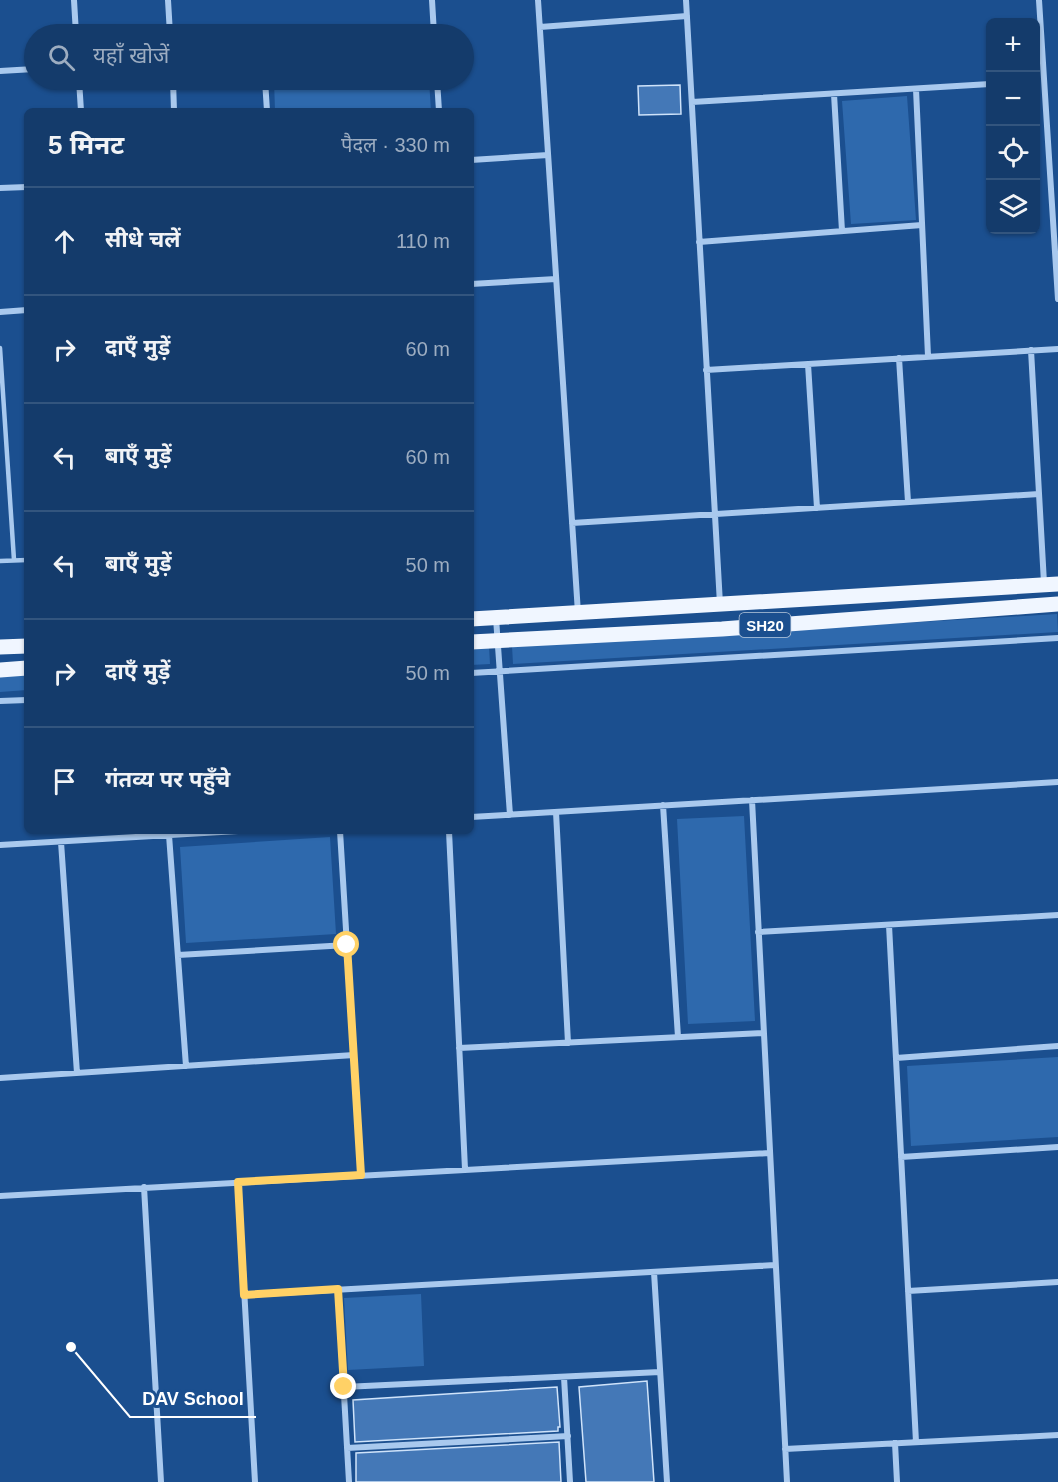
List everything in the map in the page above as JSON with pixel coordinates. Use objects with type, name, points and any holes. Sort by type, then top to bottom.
[{"type":"main road","name":"SH20","points":[[474,619],[1051,584]]},
{"type":"main road","name":"SH20","points":[[474,642],[722,629],[1058,604]]},
{"type":"main road","points":[[0,647],[24,646]]},
{"type":"main road","points":[[0,670],[24,668]]},
{"type":"street","points":[[74,0],[75,24]]},
{"type":"street","points":[[168,0],[169,24]]},
{"type":"street","points":[[432,0],[433,24]]},
{"type":"street","points":[[538,0],[578,613]]},
{"type":"street","points":[[686,0],[720,604]]},
{"type":"street","points":[[1039,0],[1058,300]]},
{"type":"street","points":[[540,27],[687,16]]},
{"type":"street","points":[[0,71],[24,70]]},
{"type":"street","points":[[1040,81],[1044,81]]},
{"type":"street","points":[[692,102],[986,84]]},
{"type":"street","points":[[916,89],[928,356]]},
{"type":"street","points":[[80,90],[81,108]]},
{"type":"street","points":[[173,90],[174,108]]},
{"type":"street","points":[[266,90],[267,108]]},
{"type":"street","points":[[438,90],[439,108]]},
{"type":"street","points":[[834,93],[842,231]]},
{"type":"street","points":[[474,160],[548,155]]},
{"type":"street","points":[[0,188],[24,187]]},
{"type":"street","points":[[699,242],[922,225]]},
{"type":"street","points":[[474,284],[556,279]]},
{"type":"street","points":[[0,312],[24,310]]},
{"type":"street","points":[[706,370],[1058,349]]},
{"type":"street","points":[[1031,350],[1039,494],[1051,584]]},
{"type":"street","points":[[900,358],[908,502]]},
{"type":"street","points":[[808,364],[817,508]]},
{"type":"street","points":[[572,523],[1039,494]]},
{"type":"street","points":[[496,618],[510,815]]},
{"type":"street","points":[[474,673],[1058,638]]},
{"type":"street","points":[[0,701],[24,700]]},
{"type":"street","points":[[474,817],[1058,782]]},
{"type":"street","points":[[752,800],[787,1482]]},
{"type":"street","points":[[663,805],[678,1037]]},
{"type":"street","points":[[556,812],[568,1043]]},
{"type":"street","points":[[0,845],[186,834]]},
{"type":"street","points":[[340,834],[361,1175]]},
{"type":"street","points":[[449,834],[465,1169]]},
{"type":"street","points":[[169,835],[186,1066]]},
{"type":"street","points":[[61,842],[77,1073]]},
{"type":"street","points":[[758,932],[1058,915]]},
{"type":"street","points":[[889,924],[916,1442]]},
{"type":"street","points":[[178,955],[347,945]]},
{"type":"street","points":[[459,1048],[763,1033]]},
{"type":"street","points":[[896,1058],[1058,1046]]},
{"type":"street","points":[[0,1078],[354,1055]]},
{"type":"street","points":[[901,1157],[1058,1147]]},
{"type":"street","points":[[0,1196],[769,1153]]},
{"type":"street","points":[[238,1182],[255,1482]]},
{"type":"street","points":[[144,1187],[161,1482]]},
{"type":"street","points":[[244,1295],[775,1265]]},
{"type":"street","points":[[654,1272],[667,1482]]},
{"type":"street","points":[[908,1291],[1058,1282]]},
{"type":"street","points":[[338,1289],[349,1482]]},
{"type":"street","points":[[344,1387],[660,1372]]},
{"type":"street","points":[[564,1377],[570,1482]]},
{"type":"street","points":[[785,1449],[1058,1435]]},
{"type":"street","points":[[347,1448],[568,1436]]},
{"type":"street","points":[[895,1443],[897,1482]]},
{"type":"lane","points":[[0,348],[3,428],[14,560]]},
{"type":"lane","points":[[0,561],[24,560]]},
{"type":"shaded area","points":[[274,90],[430,90],[431,108],[275,108]]},
{"type":"shaded area","points":[[907,96],[916,220],[851,224],[842,101]]},
{"type":"shaded area","points":[[1057,614],[1058,632],[513,664],[512,646]]},
{"type":"shaded area","points":[[489,646],[490,664],[474,665],[474,647]]},
{"type":"shaded area","points":[[24,673],[24,690],[0,692],[0,674]]},
{"type":"shaded area","points":[[744,816],[755,1021],[688,1024],[677,819]]},
{"type":"shaded area","points":[[330,837],[336,934],[186,943],[180,847]]},
{"type":"shaded area","points":[[1058,1057],[1058,1137],[911,1146],[907,1066]]},
{"type":"shaded area","points":[[421,1294],[424,1366],[348,1370],[344,1298]]},
{"type":"building","points":[[680,85],[681,114],[639,115],[638,86]]},
{"type":"building","points":[[647,1381],[654,1482],[586,1482],[579,1387]]},
{"type":"building","points":[[557,1387],[560,1427],[558,1431],[355,1442],[353,1400]]},
{"type":"building","points":[[559,1442],[561,1482],[356,1482],[356,1453]]},
{"type":"place","name":"DAV School","points":[[71,1347]]},
{"type":"route","points":[[344,1387],[338,1289],[244,1295],[238,1182],[361,1175],[347,945]]}]
